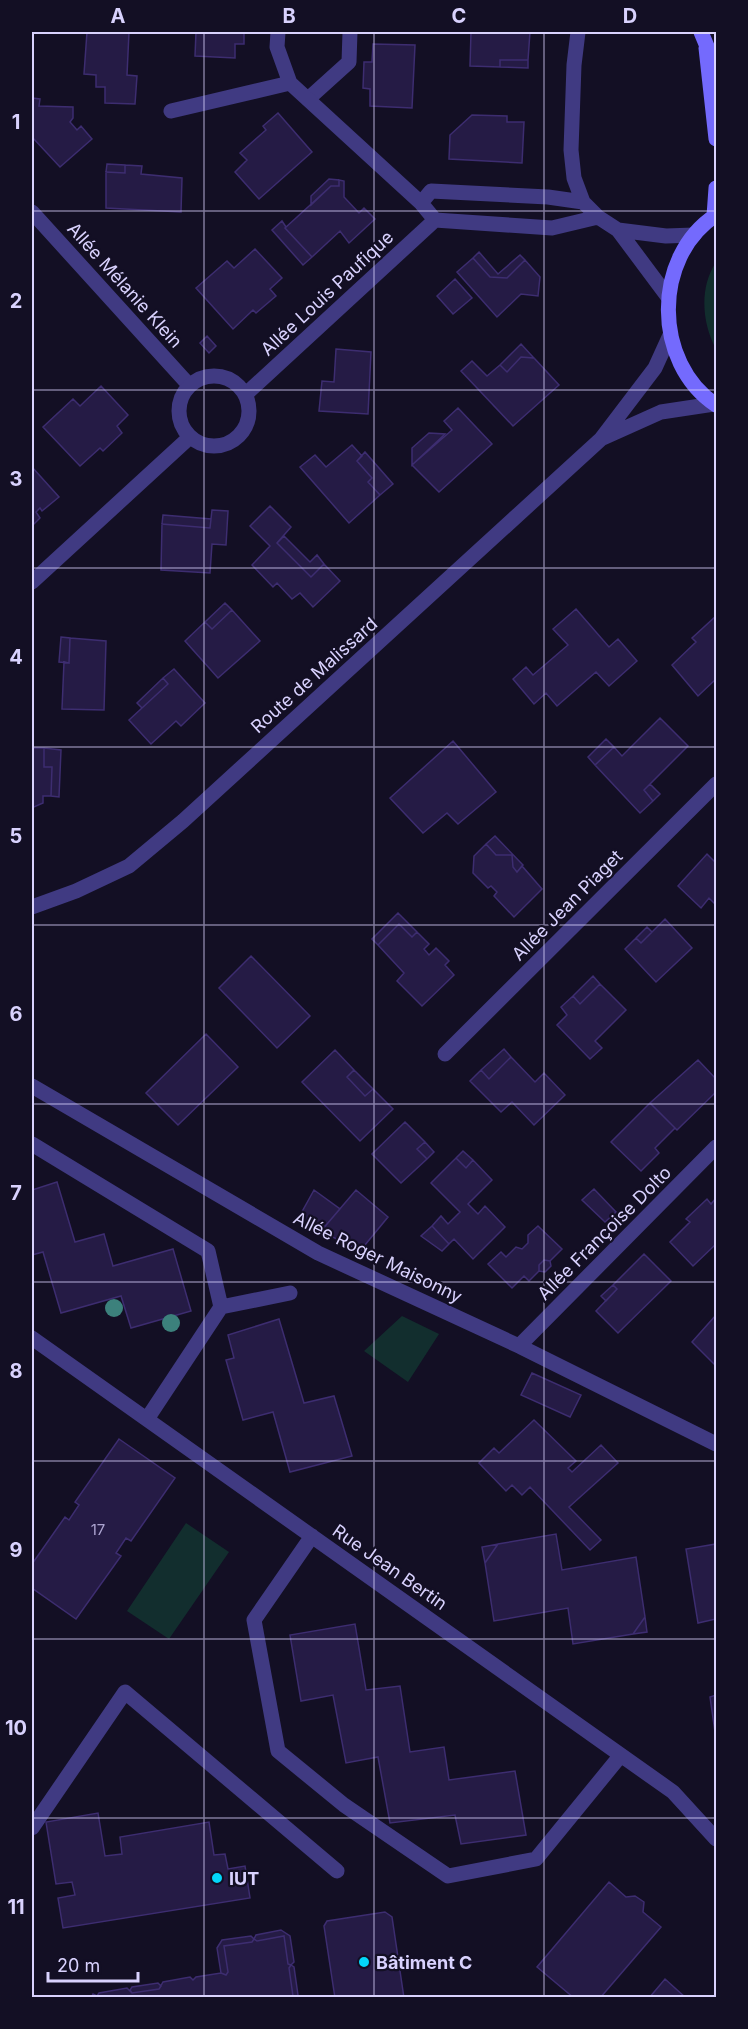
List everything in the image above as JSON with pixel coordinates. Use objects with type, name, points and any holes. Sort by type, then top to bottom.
[{"type":"main road","points":[[700,32],[717,67]]},
{"type":"main road","points":[[706,48],[717,139]]},
{"type":"main road","points":[[715,404],[694,384],[679,361],[670,335],[668,297],[676,264],[694,235],[715,216],[717,188]]},
{"type":"street","points":[[278,32],[277,47],[290,83],[421,203],[435,220],[552,228],[598,217]]},
{"type":"street","points":[[308,99],[348,62],[350,32]]},
{"type":"street","points":[[578,32],[574,65],[571,150],[574,178],[583,202],[598,217],[618,230],[668,297]]},
{"type":"street","points":[[171,111],[290,83]]},
{"type":"street","points":[[421,203],[431,191],[548,197],[583,202]]},
{"type":"street","name":"Allée Mélanie Klein","points":[[32,212],[189,385]]},
{"type":"street","name":"Allée Louis Paufique","points":[[246,394],[435,220]]},
{"type":"street","points":[[618,230],[666,236],[694,235]]},
{"type":"street","name":"Route de Malissard","points":[[32,907],[76,891],[129,866],[183,821],[601,439],[655,368],[670,335]]},
{"type":"street","points":[[225,376],[239,385],[246,394],[250,418],[241,435],[225,445],[206,446],[190,437],[180,422],[178,404],[189,385],[202,377],[225,376]]},
{"type":"street","name":"Route de Malissard","points":[[601,439],[661,412],[715,404]]},
{"type":"street","points":[[32,582],[190,437]]},
{"type":"street","name":"Allée Jean Piaget","points":[[445,1054],[717,784]]},
{"type":"street","name":"Allée Roger Maisonny","points":[[32,1086],[318,1253],[519,1346],[717,1444]]},
{"type":"street","points":[[32,1144],[208,1251],[221,1307]]},
{"type":"street","name":"Allée Françoise Dolto","points":[[519,1346],[717,1148]]},
{"type":"street","points":[[147,1419],[221,1307],[290,1293]]},
{"type":"street","name":"Rue Jean Bertin","points":[[32,1338],[672,1792],[717,1839]]},
{"type":"street","points":[[312,1536],[254,1620],[278,1751],[344,1805],[448,1876],[536,1859],[621,1755]]},
{"type":"street","points":[[32,1828],[125,1692],[337,1871]]},
{"type":"green space","points":[[716,262],[716,349],[711,339],[704,306],[707,283]]},
{"type":"green space","points":[[402,1316],[439,1334],[408,1382],[364,1351]]},
{"type":"green space","points":[[186,1523],[229,1552],[169,1639],[127,1611]]},
{"type":"building","points":[[87,32],[129,32],[127,75],[137,76],[135,104],[105,103],[105,87],[96,87],[96,75],[84,74]]},
{"type":"building","points":[[196,32],[244,32],[244,44],[235,44],[235,58],[195,56]]},
{"type":"building","points":[[471,32],[530,32],[528,60],[500,60],[500,67],[470,66]]},
{"type":"building","points":[[373,44],[415,45],[412,108],[370,106],[370,89],[363,88],[364,62],[372,62]]},
{"type":"building","points":[[500,60],[528,60],[528,68],[500,67]]},
{"type":"building","points":[[32,98],[40,99],[39,106],[73,107],[73,118],[70,122],[77,130],[81,126],[92,139],[60,167],[32,137]]},
{"type":"building","points":[[278,113],[312,152],[259,199],[235,172],[247,160],[240,153],[266,130],[263,126]]},
{"type":"building","points":[[472,115],[507,116],[507,122],[524,122],[522,163],[449,159],[450,135]]},
{"type":"building","points":[[107,164],[125,165],[125,173],[106,172]]},
{"type":"building","points":[[125,165],[142,166],[141,174],[182,178],[181,212],[106,208],[106,172],[125,173]]},
{"type":"building","points":[[329,179],[339,180],[339,186],[331,186],[311,205],[311,196]]},
{"type":"building","points":[[339,180],[344,181],[344,197],[359,213],[364,208],[375,219],[349,243],[340,231],[312,257],[285,228],[331,186],[339,186]]},
{"type":"building","points":[[282,221],[285,228],[312,257],[303,265],[272,230]]},
{"type":"building","points":[[255,249],[282,278],[270,289],[276,296],[256,313],[253,310],[233,329],[196,288],[227,261],[234,268]]},
{"type":"building","points":[[479,252],[498,274],[520,255],[525,260],[507,278],[490,277],[473,258]]},
{"type":"building","points":[[473,258],[490,277],[507,278],[525,260],[540,277],[538,296],[521,294],[497,317],[457,272]]},
{"type":"building","points":[[455,279],[472,298],[453,314],[437,296]]},
{"type":"building","points":[[207,336],[216,346],[209,353],[200,343]]},
{"type":"building","points":[[521,344],[534,358],[521,357],[507,372],[500,365]]},
{"type":"building","points":[[336,349],[371,352],[368,414],[319,411],[322,381],[334,382]]},
{"type":"building","points":[[521,357],[534,358],[559,385],[513,426],[461,371],[472,361],[487,376],[500,365],[507,372]]},
{"type":"building","points":[[101,386],[128,415],[117,426],[122,433],[103,451],[100,448],[80,466],[43,427],[73,399],[80,406]]},
{"type":"building","points":[[458,408],[492,444],[439,492],[412,465],[452,430],[444,421]]},
{"type":"building","points":[[429,433],[445,434],[412,465],[412,448]]},
{"type":"building","points":[[352,445],[362,456],[357,461],[372,478],[368,482],[380,495],[349,523],[300,467],[315,455],[326,467]]},
{"type":"building","points":[[365,452],[393,484],[380,495],[368,482],[372,478],[357,461]]},
{"type":"building","points":[[32,467],[59,497],[42,511],[40,508],[36,512],[40,518],[32,526]]},
{"type":"building","points":[[270,506],[291,527],[277,543],[311,577],[324,564],[340,581],[313,607],[300,593],[292,599],[277,583],[273,587],[252,565],[270,546],[250,526]]},
{"type":"building","points":[[212,510],[228,511],[226,545],[212,544],[210,573],[161,570],[162,524],[210,528]]},
{"type":"building","points":[[163,515],[211,519],[210,528],[162,524]]},
{"type":"building","points":[[284,536],[310,562],[317,555],[324,564],[311,577],[277,543]]},
{"type":"building","points":[[225,603],[232,610],[212,629],[205,622]]},
{"type":"building","points":[[576,609],[609,647],[618,639],[637,661],[609,686],[596,672],[557,706],[546,693],[534,704],[513,679],[526,667],[533,675],[568,645],[553,629]]},
{"type":"building","points":[[232,610],[260,641],[218,678],[185,641],[205,622],[212,629]]},
{"type":"building","points":[[716,616],[716,679],[698,696],[672,665],[696,642],[692,638]]},
{"type":"building","points":[[61,637],[70,638],[69,663],[59,662]]},
{"type":"building","points":[[70,638],[106,641],[104,710],[62,709],[64,662],[69,663]]},
{"type":"building","points":[[174,669],[205,703],[181,726],[176,721],[151,744],[129,720],[168,684],[163,678]]},
{"type":"building","points":[[163,678],[168,684],[142,708],[137,703]]},
{"type":"building","points":[[660,718],[688,746],[644,790],[653,801],[640,813],[595,765],[614,747],[622,756]]},
{"type":"building","points":[[32,731],[33,748],[44,748],[44,767],[52,767],[51,796],[43,796],[43,803],[34,807],[32,806]]},
{"type":"building","points":[[606,739],[614,747],[595,765],[588,757]]},
{"type":"building","points":[[453,741],[496,792],[458,824],[447,813],[423,833],[390,798]]},
{"type":"building","points":[[44,748],[61,750],[59,797],[51,796],[52,767],[44,767]]},
{"type":"building","points":[[650,784],[660,794],[653,801],[644,790]]},
{"type":"building","points":[[495,836],[523,865],[517,872],[513,867],[512,855],[496,855],[486,844]]},
{"type":"building","points":[[486,844],[496,855],[512,855],[513,867],[517,872],[522,866],[542,889],[514,917],[494,896],[497,892],[491,886],[488,888],[473,873],[474,856]]},
{"type":"building","points":[[707,854],[716,863],[716,905],[709,898],[701,908],[678,886]]},
{"type":"building","points":[[398,913],[417,932],[412,937],[399,924],[378,945],[372,939]]},
{"type":"building","points":[[665,919],[692,948],[656,982],[625,949],[636,938],[641,943]]},
{"type":"building","points":[[399,924],[412,937],[417,932],[429,944],[424,949],[429,955],[436,948],[449,961],[445,965],[454,975],[422,1006],[397,981],[404,973],[378,945]]},
{"type":"building","points":[[647,927],[652,932],[641,943],[636,938]]},
{"type":"building","points":[[251,956],[310,1016],[277,1048],[219,988]]},
{"type":"building","points":[[593,976],[600,984],[580,1004],[573,996]]},
{"type":"building","points":[[600,984],[626,1010],[595,1041],[602,1048],[590,1059],[557,1025],[567,1015],[561,1007],[573,996],[580,1004]]},
{"type":"building","points":[[206,1034],[238,1067],[178,1125],[146,1093]]},
{"type":"building","points":[[504,1049],[511,1057],[489,1079],[481,1070]]},
{"type":"building","points":[[335,1050],[354,1070],[347,1077],[365,1096],[373,1089],[393,1109],[360,1141],[302,1082]]},
{"type":"building","points":[[511,1057],[535,1082],[544,1073],[565,1095],[534,1125],[512,1102],[501,1112],[470,1081],[481,1070],[489,1079]]},
{"type":"building","points":[[698,1060],[716,1079],[716,1092],[677,1130],[650,1103]]},
{"type":"building","points":[[354,1070],[373,1089],[365,1096],[347,1077]]},
{"type":"building","points":[[650,1103],[675,1128],[655,1148],[659,1153],[641,1171],[611,1142]]},
{"type":"building","points":[[405,1122],[425,1142],[417,1149],[427,1159],[401,1183],[372,1154]]},
{"type":"building","points":[[425,1142],[434,1152],[427,1159],[417,1149]]},
{"type":"building","points":[[463,1151],[473,1160],[466,1168],[456,1158]]},
{"type":"building","points":[[456,1158],[466,1168],[473,1160],[492,1180],[468,1204],[478,1214],[485,1206],[505,1227],[473,1259],[454,1239],[449,1244],[432,1226],[441,1216],[448,1224],[460,1212],[431,1183]]},
{"type":"building","points":[[57,1182],[75,1242],[104,1234],[113,1266],[173,1249],[191,1311],[131,1328],[121,1296],[61,1313],[43,1252],[32,1255],[32,1190]]},
{"type":"building","points":[[594,1189],[616,1212],[605,1222],[582,1200]]},
{"type":"building","points":[[314,1190],[340,1209],[321,1231],[298,1219]]},
{"type":"building","points":[[356,1190],[388,1217],[360,1251],[321,1231]]},
{"type":"building","points":[[716,1198],[716,1244],[693,1266],[670,1242],[690,1222],[686,1219],[707,1199],[711,1204]]},
{"type":"building","points":[[432,1226],[449,1244],[442,1251],[421,1236]]},
{"type":"building","points":[[538,1226],[562,1249],[550,1261],[544,1260],[539,1265],[539,1271],[529,1281],[524,1276],[512,1288],[488,1264],[501,1252],[506,1257],[516,1247],[522,1249],[528,1243],[528,1235]]},
{"type":"building","points":[[644,1254],[671,1281],[618,1333],[596,1311],[617,1289],[613,1285]]},
{"type":"building","points":[[544,1260],[550,1261],[551,1266],[545,1272],[539,1271],[539,1265]]},
{"type":"building","points":[[613,1285],[617,1289],[606,1301],[601,1296]]},
{"type":"building","points":[[716,1315],[716,1366],[692,1342]]},
{"type":"building","points":[[279,1319],[304,1403],[334,1396],[352,1456],[290,1472],[273,1412],[243,1420],[226,1360],[234,1358],[228,1335]]},
{"type":"building","points":[[532,1373],[581,1395],[570,1417],[521,1395]]},
{"type":"building","points":[[534,1420],[576,1461],[568,1468],[572,1472],[601,1445],[618,1463],[569,1507],[601,1540],[590,1550],[530,1487],[522,1495],[512,1485],[506,1491],[479,1463],[494,1448],[499,1453]]},
{"type":"building","points":[[119,1439],[175,1478],[131,1541],[126,1538],[116,1553],[121,1556],[76,1619],[32,1588],[32,1564],[65,1517],[69,1520],[79,1505],[75,1502]]},
{"type":"building","points":[[556,1534],[562,1570],[636,1557],[645,1617],[633,1634],[573,1644],[568,1608],[494,1621],[485,1563],[498,1544]]},
{"type":"building","points":[[498,1544],[485,1563],[482,1547]]},
{"type":"building","points":[[716,1544],[716,1619],[698,1623],[686,1549]]},
{"type":"building","points":[[645,1617],[647,1632],[633,1634]]},
{"type":"building","points":[[355,1624],[366,1690],[400,1686],[410,1752],[444,1747],[449,1780],[515,1771],[526,1835],[461,1844],[455,1815],[390,1823],[378,1757],[346,1763],[333,1695],[301,1701],[290,1635]]},
{"type":"building","points":[[716,1695],[716,1739],[710,1697]]},
{"type":"building","points":[[98,1813],[105,1856],[122,1854],[120,1837],[209,1822],[214,1855],[225,1854],[228,1869],[245,1866],[250,1898],[63,1928],[58,1898],[75,1895],[72,1882],[56,1884],[46,1822]]},
{"type":"building","points":[[609,1882],[626,1897],[635,1896],[644,1902],[643,1912],[661,1927],[600,1998],[574,1998],[537,1967]]},
{"type":"building","name":"Bâtiment C","points":[[385,1912],[392,1917],[404,1998],[335,1998],[324,1926],[327,1921]]},
{"type":"building","points":[[281,1930],[290,1936],[294,1962],[291,1965],[288,1964],[284,1936],[257,1941],[254,1939],[256,1935]]},
{"type":"building","points":[[251,1936],[254,1939],[252,1942],[224,1946],[228,1972],[226,1975],[221,1973],[217,1948],[222,1940]]},
{"type":"building","points":[[284,1936],[288,1964],[291,1965],[289,1968],[293,1996],[296,1998],[91,1998],[93,1994],[97,1996],[99,1993],[127,1988],[132,1993],[159,1989],[163,1982],[190,1977],[193,1980],[196,1977],[221,1973],[226,1975],[228,1972],[224,1946],[252,1942],[254,1939],[257,1941]]},
{"type":"building","points":[[291,1965],[294,1967],[298,1995],[296,1998],[293,1996],[289,1968]]},
{"type":"building","points":[[665,1979],[686,1998],[649,1998]]},
{"type":"building","points":[[158,1983],[161,1986],[159,1989],[132,1993],[130,1990],[132,1987]]},
{"type":"place","name":"IUT","points":[[217,1878]]},
{"type":"place","name":"Bâtiment C","points":[[364,1962]]}]
